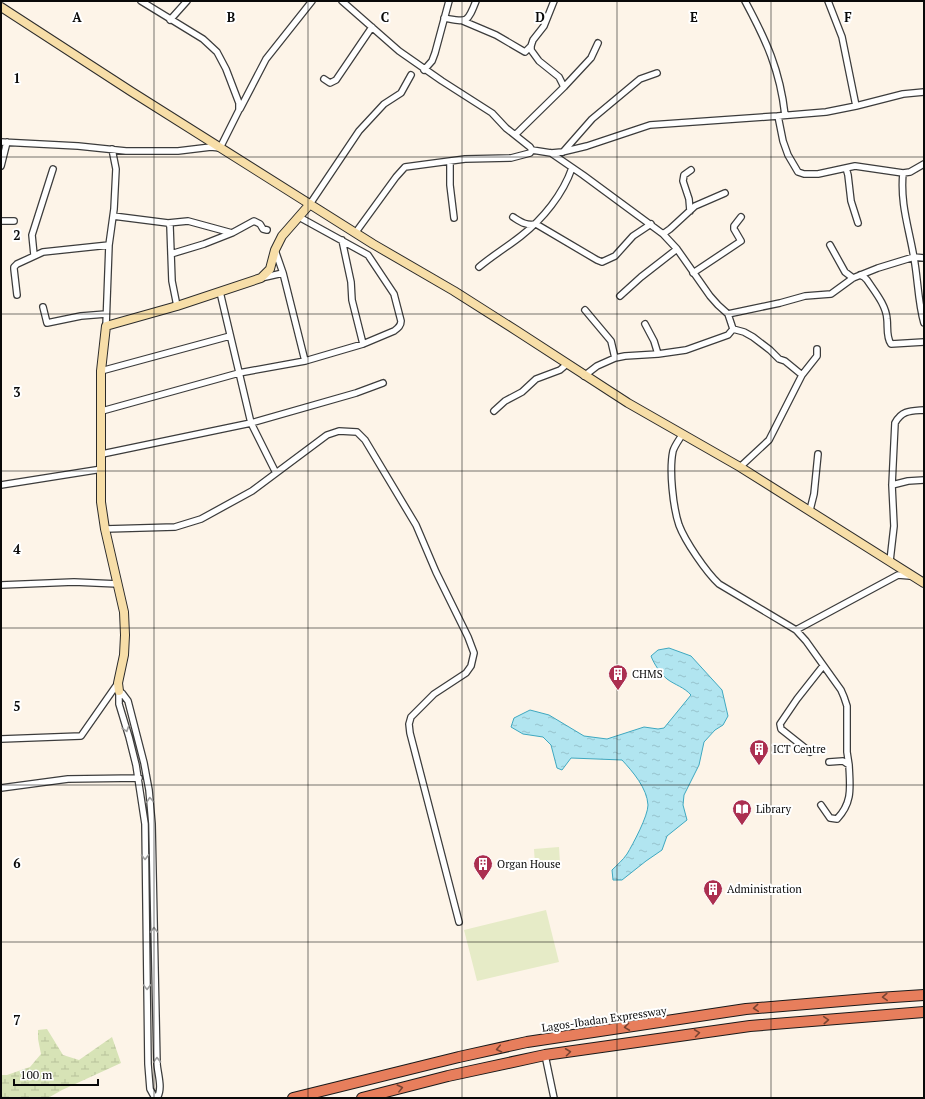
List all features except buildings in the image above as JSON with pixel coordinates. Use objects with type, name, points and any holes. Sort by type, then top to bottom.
[{"type":"highway","name":"Lagos-Ibadan Expressway","points":[[293,1098],[459,1057],[527,1042],[746,1009],[924,995]]},
{"type":"highway","points":[[362,1098],[448,1076],[545,1055],[750,1026],[924,1012]]},
{"type":"street","points":[[141,1],[170,20],[204,39],[212,46],[226,69],[240,103],[239,110]]},
{"type":"street","points":[[170,20],[187,1]]},
{"type":"street","points":[[220,148],[266,59],[312,1]]},
{"type":"street","points":[[342,1],[399,51],[424,70],[492,112],[506,128],[532,150],[551,153],[587,146],[650,125],[826,112],[903,94],[924,92]]},
{"type":"street","points":[[424,70],[432,61],[435,53],[449,1]]},
{"type":"street","points":[[463,21],[470,16],[476,1]]},
{"type":"street","points":[[444,18],[463,21],[496,35],[525,52],[531,46],[533,40],[544,26],[554,1]]},
{"type":"street","points":[[745,1],[764,36],[773,58],[779,77],[785,116]]},
{"type":"street","points":[[828,1],[842,37],[856,106]]},
{"type":"street","points":[[1,7],[220,148],[356,232],[372,244],[511,327],[628,404],[740,467],[924,583]]},
{"type":"street","points":[[324,79],[330,83],[336,80],[372,28]]},
{"type":"street","points":[[515,135],[591,58],[598,43]]},
{"type":"street","points":[[531,46],[531,50],[539,60],[559,77],[564,87]]},
{"type":"street","points":[[562,152],[592,119],[640,79],[657,72]]},
{"type":"street","points":[[261,278],[270,269],[275,250],[282,236],[310,204],[359,131],[375,112],[401,93],[411,75]]},
{"type":"street","points":[[778,116],[782,141],[788,155],[798,172],[804,174],[818,174],[855,166],[910,172],[924,164]]},
{"type":"street","points":[[1,166],[4,142],[126,151],[178,151],[211,147],[220,148]]},
{"type":"street","points":[[112,149],[116,169],[113,216],[109,245],[106,326],[101,371],[101,502],[105,529],[124,612],[124,655],[118,687],[119,704],[139,778],[144,824],[148,1064],[150,1089],[156,1098],[160,1089],[157,1064],[151,811],[144,763],[128,701],[118,687]]},
{"type":"street","points":[[356,232],[404,168],[414,165],[465,159],[511,158],[530,153],[532,150]]},
{"type":"street","points":[[551,153],[663,234],[677,249],[693,273],[718,305],[728,314],[733,329]]},
{"type":"street","points":[[450,161],[450,184],[454,218]]},
{"type":"street","points":[[479,267],[536,224],[560,193],[572,168]]},
{"type":"street","points":[[846,168],[851,201],[858,223]]},
{"type":"street","points":[[34,255],[32,235],[53,169]]},
{"type":"street","points":[[690,211],[689,200],[683,181],[684,175],[691,170]]},
{"type":"street","points":[[903,172],[901,188],[914,257],[924,323]]},
{"type":"street","points":[[663,234],[695,206],[726,193]]},
{"type":"street","points":[[113,216],[168,223],[188,221],[232,233]]},
{"type":"street","points":[[102,411],[239,373],[305,361],[363,344],[398,328],[401,325],[401,321],[399,308],[394,294],[368,255],[299,217]]},
{"type":"street","points":[[693,273],[741,241],[734,229],[734,226],[741,217]]},
{"type":"street","points":[[513,218],[525,224],[536,224],[602,262],[615,256],[633,236],[651,224]]},
{"type":"street","points":[[1,221],[14,221]]},
{"type":"street","points":[[171,254],[204,244],[232,233],[254,221],[267,230]]},
{"type":"street","points":[[168,223],[171,229],[172,281],[178,306]]},
{"type":"street","points":[[342,240],[351,282],[352,300],[363,344]]},
{"type":"street","points":[[17,295],[14,266],[34,255],[43,252],[109,245]]},
{"type":"street","points":[[830,245],[845,272],[853,278]]},
{"type":"street","points":[[620,296],[641,277],[677,249]]},
{"type":"street","points":[[275,250],[283,274],[305,361]]},
{"type":"street","points":[[728,314],[805,296],[832,294],[853,278],[860,275],[914,257],[924,258]]},
{"type":"street","points":[[106,326],[178,306],[261,278],[283,274]]},
{"type":"street","points":[[860,275],[867,280],[886,312],[889,341],[891,344],[924,342]]},
{"type":"street","points":[[220,292],[251,423],[276,473]]},
{"type":"street","points":[[43,307],[47,323],[81,316],[106,314]]},
{"type":"street","points":[[585,310],[611,342],[615,358]]},
{"type":"street","points":[[645,324],[654,341],[658,354]]},
{"type":"street","points":[[584,376],[597,366],[615,358],[686,350],[712,342],[728,335],[733,329]]},
{"type":"street","points":[[733,329],[754,337],[802,375]]},
{"type":"street","points":[[101,371],[230,336]]},
{"type":"street","points":[[740,467],[769,440],[802,375],[817,356],[817,349]]},
{"type":"street","points":[[494,411],[505,401],[522,392],[536,379],[560,370],[567,364]]},
{"type":"street","points":[[102,454],[251,423],[384,383]]},
{"type":"street","points":[[890,561],[894,526],[892,485],[895,422],[898,416],[909,411],[924,410]]},
{"type":"street","points":[[105,529],[175,527],[189,523],[200,519],[252,491],[327,435],[339,431],[357,432],[365,440],[416,525],[474,653],[471,666],[466,673],[430,697],[411,717],[409,724],[425,796],[459,922]]},
{"type":"street","points":[[682,435],[675,445],[673,452],[672,478],[676,514],[683,532],[708,572],[719,584],[796,630],[806,641],[841,690],[845,702],[847,717],[847,752],[850,795],[844,812],[837,819],[830,818],[821,806]]},
{"type":"street","points":[[810,510],[814,494],[818,454]]},
{"type":"street","points":[[1,485],[102,469]]},
{"type":"street","points":[[892,485],[908,481],[924,480]]},
{"type":"street","points":[[796,630],[898,575],[915,577]]},
{"type":"street","points":[[1,585],[74,582],[118,584]]},
{"type":"street","points":[[810,752],[781,729],[780,724],[797,699],[823,666]]},
{"type":"street","points":[[1,739],[81,736],[118,687]]},
{"type":"street","points":[[829,762],[843,761],[849,765]]},
{"type":"street","points":[[1,788],[68,779],[139,778]]},
{"type":"street","points":[[545,1055],[554,1098]]},
{"type":"green space","points":[[559,847],[560,863],[535,865],[534,849]]},
{"type":"green space","points":[[546,910],[559,962],[477,981],[464,930]]},
{"type":"green space","points":[[47,1029],[63,1055],[79,1060],[112,1037],[121,1063],[48,1098],[1,1098],[1,1075],[7,1075],[30,1067],[41,1054],[38,1030]]},
{"type":"water","points":[[669,648],[691,656],[722,690],[728,716],[723,725],[715,730],[704,742],[699,765],[684,795],[683,805],[687,820],[667,836],[662,850],[622,880],[613,880],[612,870],[627,854],[646,816],[648,805],[647,799],[639,781],[622,760],[571,758],[562,770],[557,768],[551,745],[543,737],[523,734],[511,727],[514,718],[530,710],[549,715],[584,736],[607,739],[644,727],[658,729],[664,728],[691,695],[664,677],[652,659],[651,656],[658,650]]},
{"type":"place","name":"CHMS","points":[[618,691]]},
{"type":"place","name":"ICT Centre","points":[[759,766]]},
{"type":"place","name":"Library","points":[[742,826]]},
{"type":"place","name":"Organ House","points":[[483,881]]},
{"type":"place","name":"Administration","points":[[713,906]]}]
